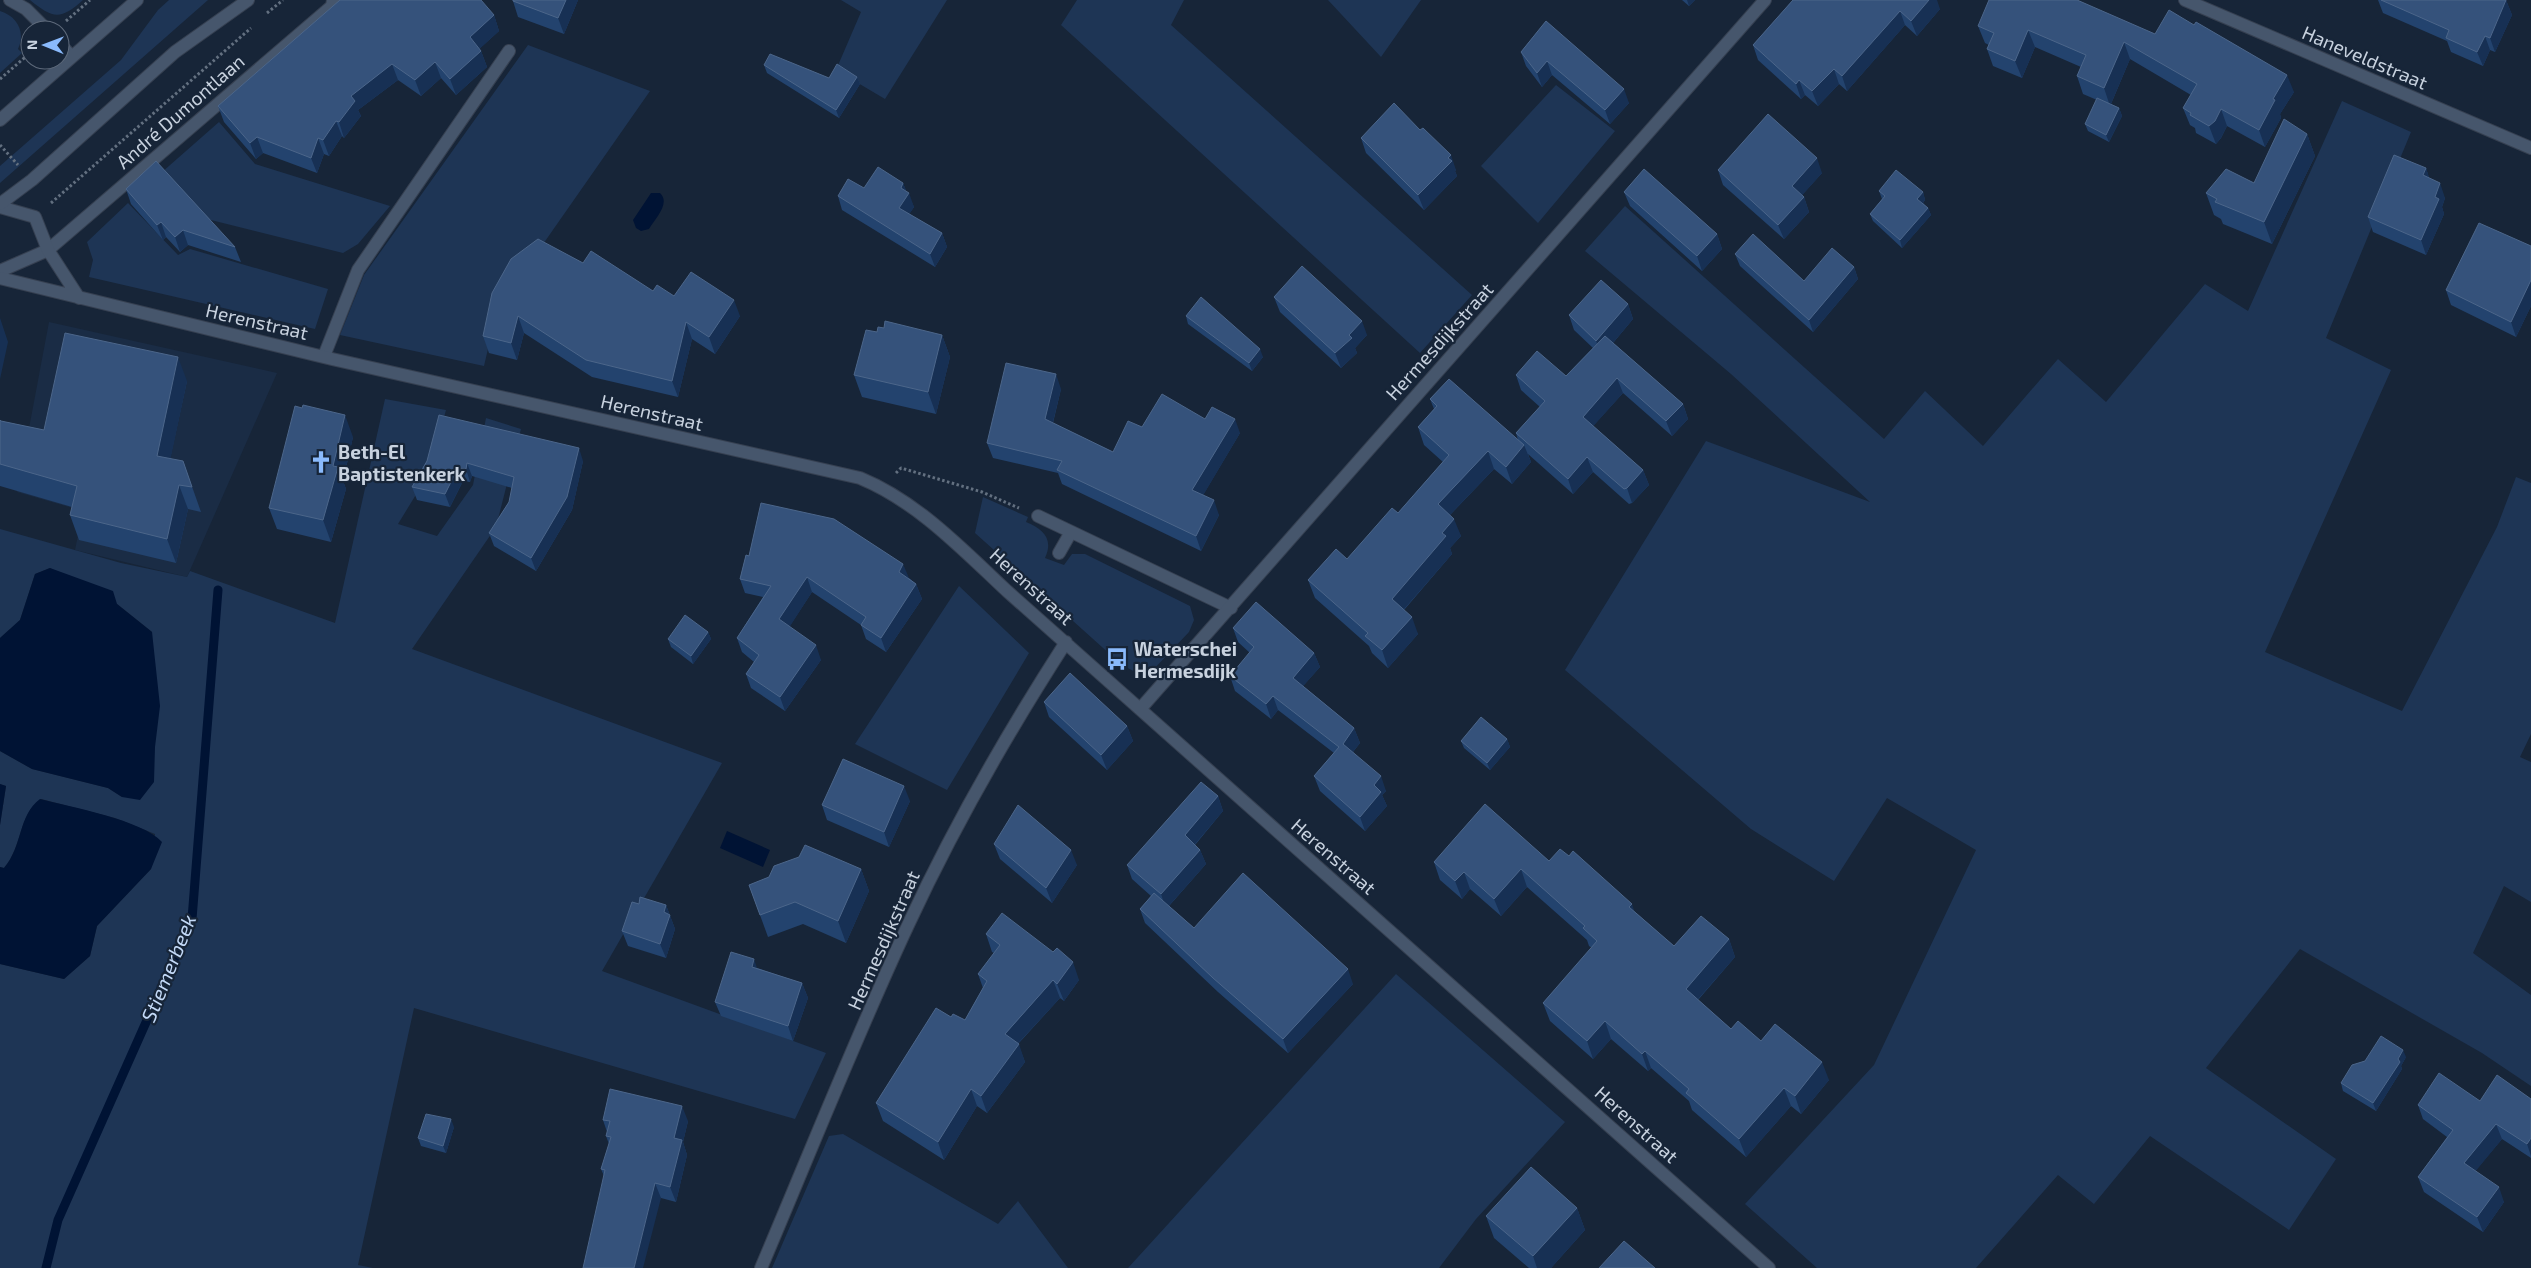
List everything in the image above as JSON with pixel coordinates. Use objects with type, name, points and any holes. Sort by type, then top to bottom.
[{"type":"street","points":[[10,0],[26,8],[37,20]]},
{"type":"street","points":[[0,120],[137,0]]},
{"type":"street","points":[[0,205],[32,180],[175,52],[248,0]]},
{"type":"street","name":"André Dumontlaan","points":[[0,271],[48,250],[332,6],[333,0]]},
{"type":"street","name":"Hermesdijkstraat","points":[[1141,708],[1231,608],[1331,490],[1765,0]]},
{"type":"street","name":"Haneveldstraat","points":[[2185,0],[2531,148]]},
{"type":"street","points":[[324,356],[358,270],[509,51]]},
{"type":"street","points":[[0,205],[35,216],[48,250],[78,298]]},
{"type":"street","name":"Herenstraat","points":[[0,278],[324,356],[860,478],[882,487],[940,527],[1007,591],[1141,708],[1769,1268]]},
{"type":"street","points":[[1038,516],[1231,608]]},
{"type":"street","points":[[1059,554],[1071,532]]},
{"type":"street","name":"Hermesdijkstraat","points":[[761,1268],[913,914],[965,810],[1066,642]]},
{"type":"path","points":[[67,20],[90,0]]},
{"type":"path","points":[[260,20],[283,0]]},
{"type":"path","points":[[52,203],[253,26]]},
{"type":"path","points":[[0,79],[20,62]]},
{"type":"path","points":[[0,145],[20,167]]},
{"type":"path","points":[[901,468],[982,492],[1005,502]]},
{"type":"shaded area","points":[[30,0],[83,0],[69,11],[57,15],[45,11]]},
{"type":"shaded area","points":[[169,0],[208,0],[0,183],[0,166],[121,60],[158,10]]},
{"type":"shaded area","points":[[841,0],[947,0],[885,99],[836,70],[861,12]]},
{"type":"shaded area","points":[[1077,0],[1184,0],[1171,25],[1472,295],[1420,353],[1061,25]]},
{"type":"shaded area","points":[[1328,0],[1421,0],[1381,57]]},
{"type":"shaded area","points":[[0,11],[11,17],[18,26],[20,31],[18,49],[20,55],[0,73]]},
{"type":"shaded area","points":[[528,45],[650,91],[497,310],[484,366],[340,335],[364,275]]},
{"type":"shaded area","points":[[1556,85],[1615,131],[1538,223],[1481,166]]},
{"type":"shaded area","points":[[2342,101],[2411,132],[2326,338],[2391,370],[2265,652],[2402,711],[2497,527],[2516,477],[2531,483],[2531,734],[2520,757],[2531,762],[2531,902],[2504,886],[2473,953],[2531,995],[2531,1086],[2482,1053],[2300,949],[2206,1068],[2336,1159],[2289,1230],[2150,1136],[2094,1204],[2058,1175],[1976,1268],[1817,1268],[1745,1204],[1874,1065],[1976,850],[1887,798],[1834,881],[1751,829],[1565,670],[1706,441],[1870,502],[1731,374],[1585,251],[1625,206],[1884,439],[1925,391],[1983,446],[2058,359],[2106,402],[2205,284],[2248,311]]},
{"type":"shaded area","points":[[219,122],[255,164],[390,206],[358,244],[343,253],[207,219],[161,173]]},
{"type":"shaded area","points":[[651,193],[660,193],[664,201],[663,206],[649,229],[641,231],[636,228],[633,220]]},
{"type":"shaded area","points":[[128,203],[178,255],[190,249],[328,289],[315,329],[89,277],[93,260],[87,242]]},
{"type":"shaded area","points":[[49,322],[277,373],[187,577],[75,550],[83,511],[17,492]]},
{"type":"shaded area","points":[[385,399],[446,410],[428,475],[398,524],[437,536],[473,485],[486,418],[521,429],[496,527],[412,649],[722,763],[602,971],[826,1053],[795,1119],[414,1008],[358,1265],[373,1268],[0,1268],[0,964],[64,979],[90,956],[97,926],[151,869],[155,834],[115,818],[41,799],[28,813],[10,859],[4,868],[0,867],[0,825],[6,786],[0,784],[0,751],[32,769],[108,788],[122,797],[154,781],[152,632],[117,604],[50,568],[35,574],[20,620],[0,638],[0,529],[121,563],[187,577],[190,571],[335,623]]},
{"type":"shaded area","points":[[983,497],[1028,517],[1026,522],[1042,531],[1047,540],[1048,545],[1045,558],[1064,565],[1072,554],[1085,554],[1190,606],[1194,620],[1189,632],[1152,671],[1139,674],[1122,665],[975,533]]},
{"type":"shaded area","points":[[50,568],[113,591],[117,604],[152,632],[160,706],[155,747],[154,782],[140,800],[122,797],[108,788],[32,769],[0,751],[0,638],[20,620],[35,574]]},
{"type":"shaded area","points":[[959,586],[1029,653],[947,790],[855,744]]},
{"type":"shaded area","points":[[0,784],[6,786],[0,825]]},
{"type":"shaded area","points":[[40,799],[123,821],[153,834],[162,842],[151,869],[97,926],[90,956],[64,979],[0,964],[0,867],[4,868],[10,859],[28,813]]},
{"type":"shaded area","points":[[727,831],[770,850],[763,867],[720,848]]},
{"type":"shaded area","points":[[1396,974],[1565,1122],[1476,1219],[1439,1268],[1128,1268]]},
{"type":"shaded area","points":[[843,1134],[998,1224],[1018,1201],[1068,1268],[772,1268],[829,1136]]},
{"type":"building","points":[[340,0],[481,0],[494,15],[470,37],[481,51],[450,79],[435,62],[415,80],[392,64],[351,96],[355,101],[339,122],[336,121],[323,140],[318,138],[311,158],[257,137],[250,143],[218,106]]},
{"type":"building","points":[[513,0],[566,0],[558,18]]},
{"type":"building","points":[[1793,0],[1929,0],[1911,21],[1900,11],[1842,76],[1834,69],[1812,91],[1799,80],[1796,84],[1753,45]]},
{"type":"building","points":[[1989,0],[2077,0],[2155,34],[2169,10],[2194,25],[2196,22],[2287,75],[2273,99],[2275,100],[2259,130],[2221,109],[2215,121],[2209,126],[2190,115],[2191,113],[2183,108],[2197,84],[2124,42],[2104,88],[2077,76],[2086,55],[2028,30],[2015,61],[1987,49],[1994,33],[1978,26]]},
{"type":"building","points":[[2381,0],[2506,0],[2490,38],[2485,36],[2477,52],[2446,38],[2449,30]]},
{"type":"building","points":[[1546,21],[1624,89],[1605,110],[1547,61],[1537,73],[1521,52]]},
{"type":"building","points":[[770,54],[829,78],[837,64],[857,77],[836,110],[764,65]]},
{"type":"building","points":[[2097,98],[2119,108],[2106,135],[2085,124]]},
{"type":"building","points":[[1394,103],[1420,130],[1423,128],[1451,155],[1448,158],[1452,161],[1418,195],[1361,138]]},
{"type":"building","points":[[1768,114],[1817,158],[1792,186],[1804,197],[1778,225],[1718,170]]},
{"type":"building","points":[[2284,119],[2307,134],[2264,222],[2215,202],[2217,199],[2206,193],[2226,169],[2254,183]]},
{"type":"building","points":[[2394,155],[2426,168],[2423,175],[2440,183],[2435,197],[2439,199],[2421,240],[2368,217]]},
{"type":"building","points":[[156,161],[235,247],[183,230],[175,237],[161,222],[157,225],[126,189]]},
{"type":"building","points":[[878,167],[903,183],[901,188],[909,193],[899,208],[942,233],[930,254],[838,196],[848,179],[864,188]]},
{"type":"building","points":[[1644,169],[1717,234],[1697,256],[1624,192]]},
{"type":"building","points":[[1896,170],[1923,192],[1917,199],[1928,208],[1900,240],[1870,214],[1885,196],[1879,191]]},
{"type":"building","points":[[2479,223],[2531,246],[2531,280],[2511,322],[2446,290]]},
{"type":"building","points":[[1753,234],[1804,281],[1832,248],[1854,267],[1809,320],[1735,254]]},
{"type":"building","points":[[538,239],[583,263],[591,251],[653,291],[657,285],[674,296],[691,272],[734,300],[709,337],[686,322],[672,381],[586,360],[518,316],[511,343],[483,336],[492,293],[511,259]]},
{"type":"building","points":[[1302,266],[1362,321],[1349,335],[1352,338],[1335,353],[1274,297]]},
{"type":"building","points":[[1601,280],[1628,304],[1596,341],[1569,315]]},
{"type":"building","points":[[1201,297],[1260,349],[1249,363],[1186,316]]},
{"type":"building","points":[[885,321],[942,335],[928,392],[854,375],[866,330],[877,332],[878,327],[884,328]]},
{"type":"building","points":[[65,333],[178,357],[157,456],[183,461],[192,487],[179,485],[167,539],[70,515],[77,486],[0,464],[0,420],[44,430]]},
{"type":"building","points":[[1605,336],[1683,404],[1666,421],[1617,378],[1583,417],[1643,470],[1624,489],[1587,457],[1568,479],[1516,433],[1545,401],[1516,375],[1537,351],[1566,376]]},
{"type":"building","points":[[1006,363],[1056,374],[1045,419],[1113,452],[1128,421],[1142,427],[1162,394],[1205,419],[1212,407],[1235,419],[1192,490],[1214,500],[1196,536],[1057,470],[1062,461],[987,443]]},
{"type":"building","points":[[1449,379],[1524,445],[1506,467],[1488,451],[1438,504],[1454,519],[1442,533],[1446,536],[1392,599],[1412,617],[1382,650],[1365,636],[1368,633],[1308,580],[1336,549],[1347,559],[1392,508],[1398,513],[1449,455],[1418,427],[1437,406],[1430,399]]},
{"type":"building","name":"Beth-El Baptistenkerk","points":[[303,405],[345,415],[333,466],[338,467],[323,520],[269,508],[295,406],[302,408]]},
{"type":"building","points":[[439,415],[579,448],[567,497],[531,558],[489,533],[509,502],[514,477],[467,463],[466,469],[458,468],[445,494],[412,487],[427,461]]},
{"type":"building","points":[[761,503],[834,519],[903,564],[899,572],[916,584],[881,638],[861,625],[866,617],[807,577],[779,619],[816,645],[780,697],[746,674],[759,655],[737,638],[771,586],[740,579],[746,555],[749,556]]},
{"type":"building","points":[[1256,602],[1314,653],[1293,678],[1354,728],[1343,744],[1381,776],[1374,785],[1381,792],[1360,817],[1314,776],[1339,747],[1273,696],[1266,704],[1230,676],[1254,647],[1233,628]]},
{"type":"building","points":[[685,615],[708,632],[691,656],[668,639]]},
{"type":"building","points":[[1070,673],[1127,726],[1101,755],[1044,702]]},
{"type":"building","points":[[1481,717],[1507,739],[1487,763],[1461,741]]},
{"type":"building","points":[[843,759],[904,786],[884,832],[822,805]]},
{"type":"building","points":[[1201,782],[1218,796],[1185,835],[1200,850],[1161,894],[1127,865]]},
{"type":"building","points":[[1485,804],[1549,861],[1560,849],[1569,856],[1573,851],[1632,904],[1629,907],[1674,946],[1701,916],[1729,939],[1686,989],[1731,1029],[1738,1021],[1761,1041],[1775,1024],[1822,1062],[1795,1096],[1784,1088],[1739,1139],[1686,1093],[1689,1089],[1645,1051],[1642,1054],[1605,1021],[1587,1041],[1543,1003],[1597,941],[1583,928],[1585,926],[1521,869],[1494,899],[1464,872],[1455,881],[1434,862]]},
{"type":"building","points":[[1018,805],[1071,850],[1046,888],[994,844]]},
{"type":"building","points":[[805,845],[861,869],[838,921],[795,902],[760,915],[749,885],[769,877],[774,866],[799,857]]},
{"type":"building","points":[[1243,873],[1348,969],[1283,1039],[1213,978],[1140,909],[1154,893],[1194,928]]},
{"type":"building","points":[[640,897],[666,905],[664,912],[670,915],[660,944],[622,931],[632,902],[639,904]]},
{"type":"building","points":[[1002,913],[1053,952],[1057,948],[1073,962],[1057,984],[1053,980],[1005,1034],[1019,1044],[981,1096],[971,1089],[938,1142],[876,1103],[936,1008],[951,1017],[953,1014],[965,1020],[987,981],[978,974],[1000,945],[986,934]]},
{"type":"building","points":[[731,952],[754,959],[752,967],[802,983],[788,1026],[715,1002]]},
{"type":"building","points":[[2381,1036],[2403,1050],[2398,1059],[2400,1062],[2373,1103],[2341,1083],[2352,1065],[2365,1061]]},
{"type":"building","points":[[2439,1073],[2480,1101],[2497,1075],[2531,1099],[2531,1138],[2527,1144],[2496,1124],[2464,1163],[2499,1187],[2477,1217],[2418,1177],[2453,1130],[2418,1105]]},
{"type":"building","points":[[610,1089],[682,1106],[674,1138],[682,1140],[670,1187],[655,1183],[634,1268],[583,1268],[605,1170],[601,1169],[611,1137],[606,1136],[610,1121],[603,1120]]},
{"type":"building","points":[[426,1114],[451,1119],[443,1146],[418,1138]]},
{"type":"building","points":[[1531,1167],[1577,1208],[1533,1256],[1486,1216]]},
{"type":"building","points":[[1624,1241],[1655,1268],[1599,1268]]},
{"type":"waterway","name":"Stiemerbeek","points":[[46,1268],[58,1220],[192,919],[218,590]]},
{"type":"place","name":"Beth-El Baptistenkerk","points":[[321,462]]},
{"type":"place","name":"Waterschei Hermesdijk","points":[[1117,659]]}]
